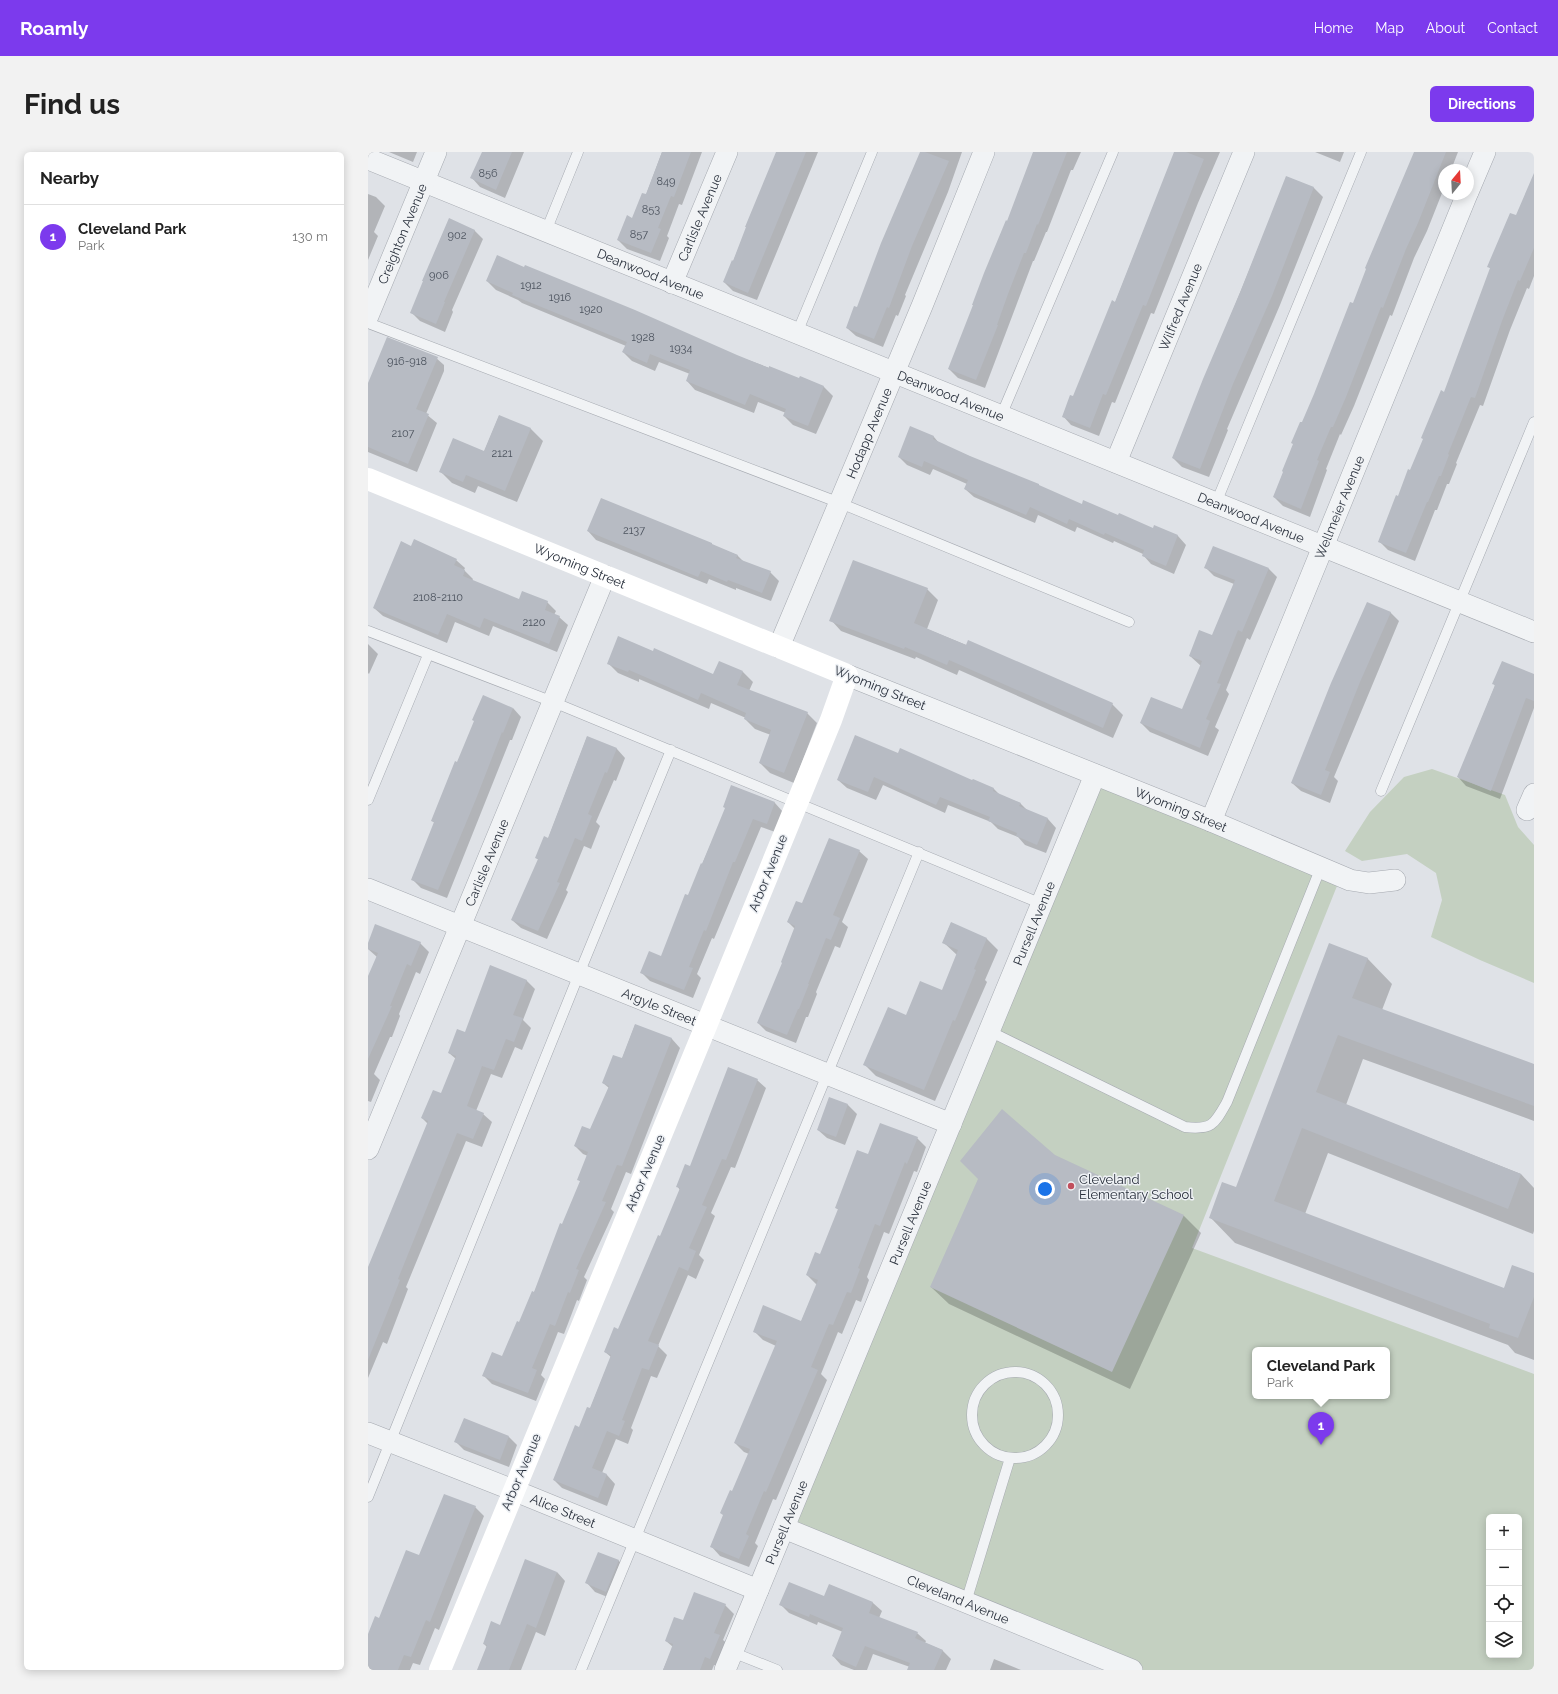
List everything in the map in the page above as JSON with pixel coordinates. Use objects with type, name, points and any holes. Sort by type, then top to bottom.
[{"type":"street","name":"Creighton Avenue","points":[[368,316],[436,152]]},
{"type":"street","name":"Carlisle Avenue","points":[[672,283],[727,152]]},
{"type":"street","name":"Hodapp Avenue","points":[[779,647],[840,504],[893,372],[922,306],[984,152]]},
{"type":"street","name":"Wilfred Avenue","points":[[1116,462],[1244,152]]},
{"type":"street","name":"Wellmeier Avenue","points":[[1474,178],[1484,152]]},
{"type":"street","name":"Deanwood Avenue","points":[[368,159],[1534,632]]},
{"type":"street","name":"Wellmeier Avenue","points":[[1211,821],[1465,200]]},
{"type":"street","name":"Wyoming Street","points":[[368,479],[847,675],[1211,821],[1350,880],[1369,883],[1395,880]]},
{"type":"street","name":"Carlisle Avenue","points":[[368,1149],[605,576]]},
{"type":"street","name":"Arbor Avenue","points":[[440,1670],[513,1490],[706,1026],[831,720],[847,675]]},
{"type":"street","name":"Pursell Avenue","points":[[729,1661],[1095,775]]},
{"type":"street","name":"Argyle Street","points":[[368,889],[951,1124]]},
{"type":"street","name":"Alice Street","points":[[368,1434],[513,1490],[758,1590]]},
{"type":"street","name":"Cleveland Avenue","points":[[784,1528],[1132,1670]]},
{"type":"lane","points":[[546,231],[578,152]]},
{"type":"lane","points":[[797,333],[872,152]]},
{"type":"lane","points":[[1001,416],[1113,152]]},
{"type":"lane","points":[[1216,503],[1360,152]]},
{"type":"lane","points":[[368,323],[840,504],[1129,622]]},
{"type":"lane","points":[[1381,791],[1534,422]]},
{"type":"lane","points":[[368,632],[553,702],[1042,904]]},
{"type":"lane","points":[[368,800],[428,654]]},
{"type":"lane","points":[[368,1497],[671,750]]},
{"type":"lane","points":[[580,1670],[919,852]]},
{"type":"lane","points":[[989,1031],[1185,1127],[1203,1129],[1217,1120],[1227,1102],[1321,867]]},
{"type":"lane","points":[[1013,1372],[1027,1373],[1040,1380],[1050,1389],[1057,1402],[1059,1417],[1056,1430],[1049,1443],[1044,1448],[1025,1458],[1010,1458],[997,1454],[985,1446],[976,1435],[972,1421],[972,1407],[977,1393],[986,1382],[999,1375],[1013,1372]]},
{"type":"lane","points":[[966,1602],[1010,1458]]},
{"type":"lane","points":[[729,1661],[777,1670]]},
{"type":"green space","points":[[1432,769],[1505,795],[1518,827],[1534,845],[1534,983],[1431,937],[1442,900],[1436,873],[1407,854],[1362,861],[1345,851],[1370,812],[1404,777]]},
{"type":"green space","points":[[1095,775],[1341,876],[1192,1248],[1534,1374],[1534,1670],[1132,1670],[784,1528]]},
{"type":"building","points":[[482,152],[512,152],[496,190],[470,178]]},
{"type":"building","points":[[662,152],[691,152],[674,197],[671,196],[658,228],[661,229],[651,253],[617,240],[627,215],[632,218],[642,193],[646,194]]},
{"type":"building","points":[[776,152],[806,152],[748,293],[723,282],[732,260],[733,261],[745,227]]},
{"type":"building","points":[[920,152],[925,152],[949,161],[912,246],[889,308],[887,307],[874,339],[846,328],[854,306],[857,307],[881,243]]},
{"type":"building","points":[[1033,152],[1067,152],[1038,225],[1037,224],[1026,253],[1024,253],[976,380],[948,369],[984,273],[1006,220],[1007,221]]},
{"type":"building","points":[[1174,152],[1186,152],[1204,159],[1146,306],[1143,305],[1106,395],[1103,394],[1090,428],[1062,417],[1070,395],[1073,396],[1112,300],[1115,302]]},
{"type":"building","points":[[1414,152],[1446,152],[1441,164],[1438,164],[1438,172],[1418,223],[1383,308],[1381,307],[1346,397],[1317,460],[1319,461],[1301,509],[1273,497],[1293,444],[1291,443],[1314,394],[1350,302],[1353,303],[1366,269],[1365,268]]},
{"type":"building","points":[[1534,173],[1534,248],[1520,281],[1518,280],[1475,398],[1471,397],[1448,454],[1449,455],[1441,476],[1439,476],[1427,502],[1406,553],[1378,542],[1396,495],[1398,496],[1408,469],[1410,470],[1423,439],[1421,438],[1441,390],[1444,392],[1490,268],[1487,267],[1510,213],[1516,215]]},
{"type":"building","points":[[1286,176],[1314,187],[1272,296],[1233,384],[1200,469],[1172,458]]},
{"type":"building","points":[[449,218],[475,230],[436,324],[410,313]]},
{"type":"building","points":[[497,255],[635,310],[769,368],[769,366],[799,378],[800,376],[824,386],[808,426],[783,416],[786,409],[750,394],[745,405],[686,381],[690,370],[650,354],[647,363],[622,352],[627,342],[512,295],[513,293],[486,281]]},
{"type":"building","points":[[387,337],[438,357],[416,409],[429,414],[408,464],[368,447],[368,383]]},
{"type":"building","points":[[499,415],[531,428],[505,491],[466,475],[463,482],[439,472],[453,438],[484,451]]},
{"type":"building","points":[[910,426],[934,436],[933,439],[970,456],[1039,484],[1082,504],[1083,500],[1118,515],[1119,513],[1153,528],[1154,525],[1178,535],[1166,566],[1142,556],[1144,550],[1105,533],[1104,535],[1069,519],[1067,524],[1030,507],[1026,515],[964,489],[968,480],[924,461],[922,467],[898,457]]},
{"type":"building","points":[[601,498],[712,543],[738,555],[736,558],[771,571],[762,593],[728,580],[727,582],[701,571],[698,577],[587,531]]},
{"type":"building","points":[[414,539],[457,559],[454,565],[465,570],[463,576],[519,599],[522,591],[548,601],[545,610],[560,616],[549,644],[484,618],[480,628],[447,614],[438,635],[373,608],[401,541],[411,546]]},
{"type":"building","points":[[1213,546],[1269,568],[1242,632],[1238,630],[1217,683],[1221,684],[1206,719],[1210,721],[1200,748],[1140,723],[1151,697],[1182,709],[1202,661],[1189,656],[1199,630],[1212,635],[1235,580],[1204,568]]},
{"type":"building","points":[[853,560],[928,588],[914,623],[966,645],[968,640],[1113,703],[1103,728],[949,660],[947,665],[905,647],[904,649],[829,621]]},
{"type":"building","points":[[1367,602],[1391,612],[1360,682],[1325,770],[1330,772],[1321,795],[1291,783],[1331,683]]},
{"type":"building","points":[[618,636],[653,651],[654,648],[713,674],[719,661],[743,671],[737,685],[808,712],[784,773],[759,763],[771,730],[744,719],[746,713],[701,693],[698,700],[629,670],[628,672],[607,664]]},
{"type":"building","points":[[1502,661],[1534,674],[1534,701],[1526,698],[1491,791],[1457,777],[1495,685],[1492,684]]},
{"type":"building","points":[[483,695],[513,708],[438,890],[411,880],[434,822],[431,821],[455,761],[457,762],[474,721],[472,720]]},
{"type":"building","points":[[855,735],[898,753],[900,748],[972,780],[973,779],[994,788],[993,791],[1021,803],[1019,806],[1048,818],[1037,845],[1016,836],[1017,833],[988,821],[990,817],[940,797],[936,805],[874,777],[868,792],[837,780]]},
{"type":"building","points":[[587,736],[617,748],[607,773],[605,772],[588,814],[592,816],[582,841],[575,838],[557,882],[560,883],[538,931],[511,920],[538,859],[535,858],[544,836],[548,838]]},
{"type":"building","points":[[731,785],[775,802],[767,824],[753,819],[735,862],[733,862],[706,931],[704,930],[689,967],[693,968],[684,990],[640,973],[649,951],[661,956],[685,894],[688,895],[725,808],[723,807]]},
{"type":"building","points":[[829,838],[860,850],[833,915],[840,918],[831,940],[826,938],[799,1009],[787,1035],[757,1023],[782,963],[781,962],[795,926],[787,922],[796,901],[802,903]]},
{"type":"building","points":[[951,922],[987,938],[974,969],[976,970],[955,1021],[953,1020],[924,1090],[863,1065],[888,1007],[906,1015],[920,981],[942,990],[958,950],[942,943]]},
{"type":"building","points":[[375,924],[421,942],[411,966],[407,964],[390,1006],[392,1006],[368,1059],[368,976],[378,953],[368,949],[368,943]]},
{"type":"building","points":[[1329,943],[1368,958],[1352,998],[1534,1064],[1534,1106],[1338,1035],[1316,1092],[1521,1174],[1508,1209],[1302,1128],[1274,1201],[1504,1288],[1512,1265],[1534,1273],[1534,1297],[1518,1338],[1489,1328],[1490,1324],[1209,1218],[1222,1182],[1236,1187]]},
{"type":"building","points":[[490,965],[527,980],[513,1015],[523,1018],[514,1042],[506,1039],[494,1070],[482,1066],[467,1106],[484,1113],[473,1139],[457,1133],[398,1279],[400,1280],[368,1360],[368,1267],[428,1121],[421,1118],[433,1090],[441,1093],[456,1056],[448,1053],[457,1029],[465,1032]]},
{"type":"building","points":[[635,1024],[672,1038],[622,1166],[617,1165],[602,1201],[606,1202],[576,1269],[579,1270],[570,1293],[568,1292],[555,1326],[550,1324],[532,1368],[537,1370],[528,1393],[482,1376],[492,1352],[502,1356],[532,1291],[534,1292],[560,1223],[562,1224],[580,1181],[577,1180],[588,1152],[574,1146],[582,1126],[590,1129],[609,1086],[602,1083],[613,1055],[622,1058]]},
{"type":"building","points":[[728,1067],[758,1079],[726,1160],[722,1159],[702,1205],[707,1207],[689,1248],[696,1251],[688,1271],[679,1267],[648,1341],[659,1345],[649,1370],[642,1368],[622,1420],[625,1421],[619,1436],[607,1431],[592,1468],[607,1474],[598,1498],[553,1480],[575,1425],[579,1427],[587,1407],[590,1408],[611,1355],[604,1352],[614,1327],[618,1329],[658,1235],[660,1236],[680,1188],[676,1187],[685,1164],[690,1166]]},
{"type":"building","points":[[829,1097],[848,1104],[836,1137],[817,1130]]},
{"type":"building","points":[[1002,1109],[1055,1155],[1184,1215],[1112,1372],[930,1287],[978,1179],[960,1161]]},
{"type":"building","points":[[880,1123],[918,1137],[907,1164],[905,1162],[880,1226],[875,1224],[858,1268],[860,1269],[851,1293],[847,1292],[833,1325],[829,1324],[811,1367],[818,1370],[766,1492],[764,1491],[746,1534],[749,1536],[739,1559],[710,1547],[723,1515],[720,1513],[730,1490],[732,1491],[750,1449],[734,1443],[777,1341],[753,1332],[763,1305],[801,1321],[818,1280],[806,1275],[815,1252],[820,1254],[838,1209],[835,1208],[857,1150],[868,1154]]},
{"type":"building","points":[[464,1418],[509,1436],[500,1460],[454,1442]]},
{"type":"building","points":[[444,1494],[476,1506],[430,1622],[426,1620],[411,1657],[404,1655],[398,1670],[368,1670],[368,1634],[375,1616],[379,1618],[406,1550],[419,1555]]},
{"type":"building","points":[[598,1552],[619,1560],[606,1592],[585,1583]]},
{"type":"building","points":[[525,1559],[557,1572],[536,1628],[527,1624],[509,1670],[477,1670],[487,1645],[483,1644],[491,1621],[500,1625]]},
{"type":"building","points":[[789,1582],[824,1596],[829,1584],[873,1602],[869,1613],[918,1632],[915,1638],[943,1650],[934,1670],[907,1670],[910,1663],[865,1646],[856,1667],[832,1656],[843,1628],[810,1614],[809,1617],[779,1605]]},
{"type":"building","points":[[694,1592],[726,1604],[714,1633],[720,1635],[710,1659],[705,1657],[700,1670],[663,1670],[673,1644],[665,1641],[674,1617],[683,1620]]},
{"type":"place","name":"Cleveland Elementary School","points":[[1071,1186]]},
{"type":"place","name":"Cleveland Park","points":[[1321,1445]]}]
